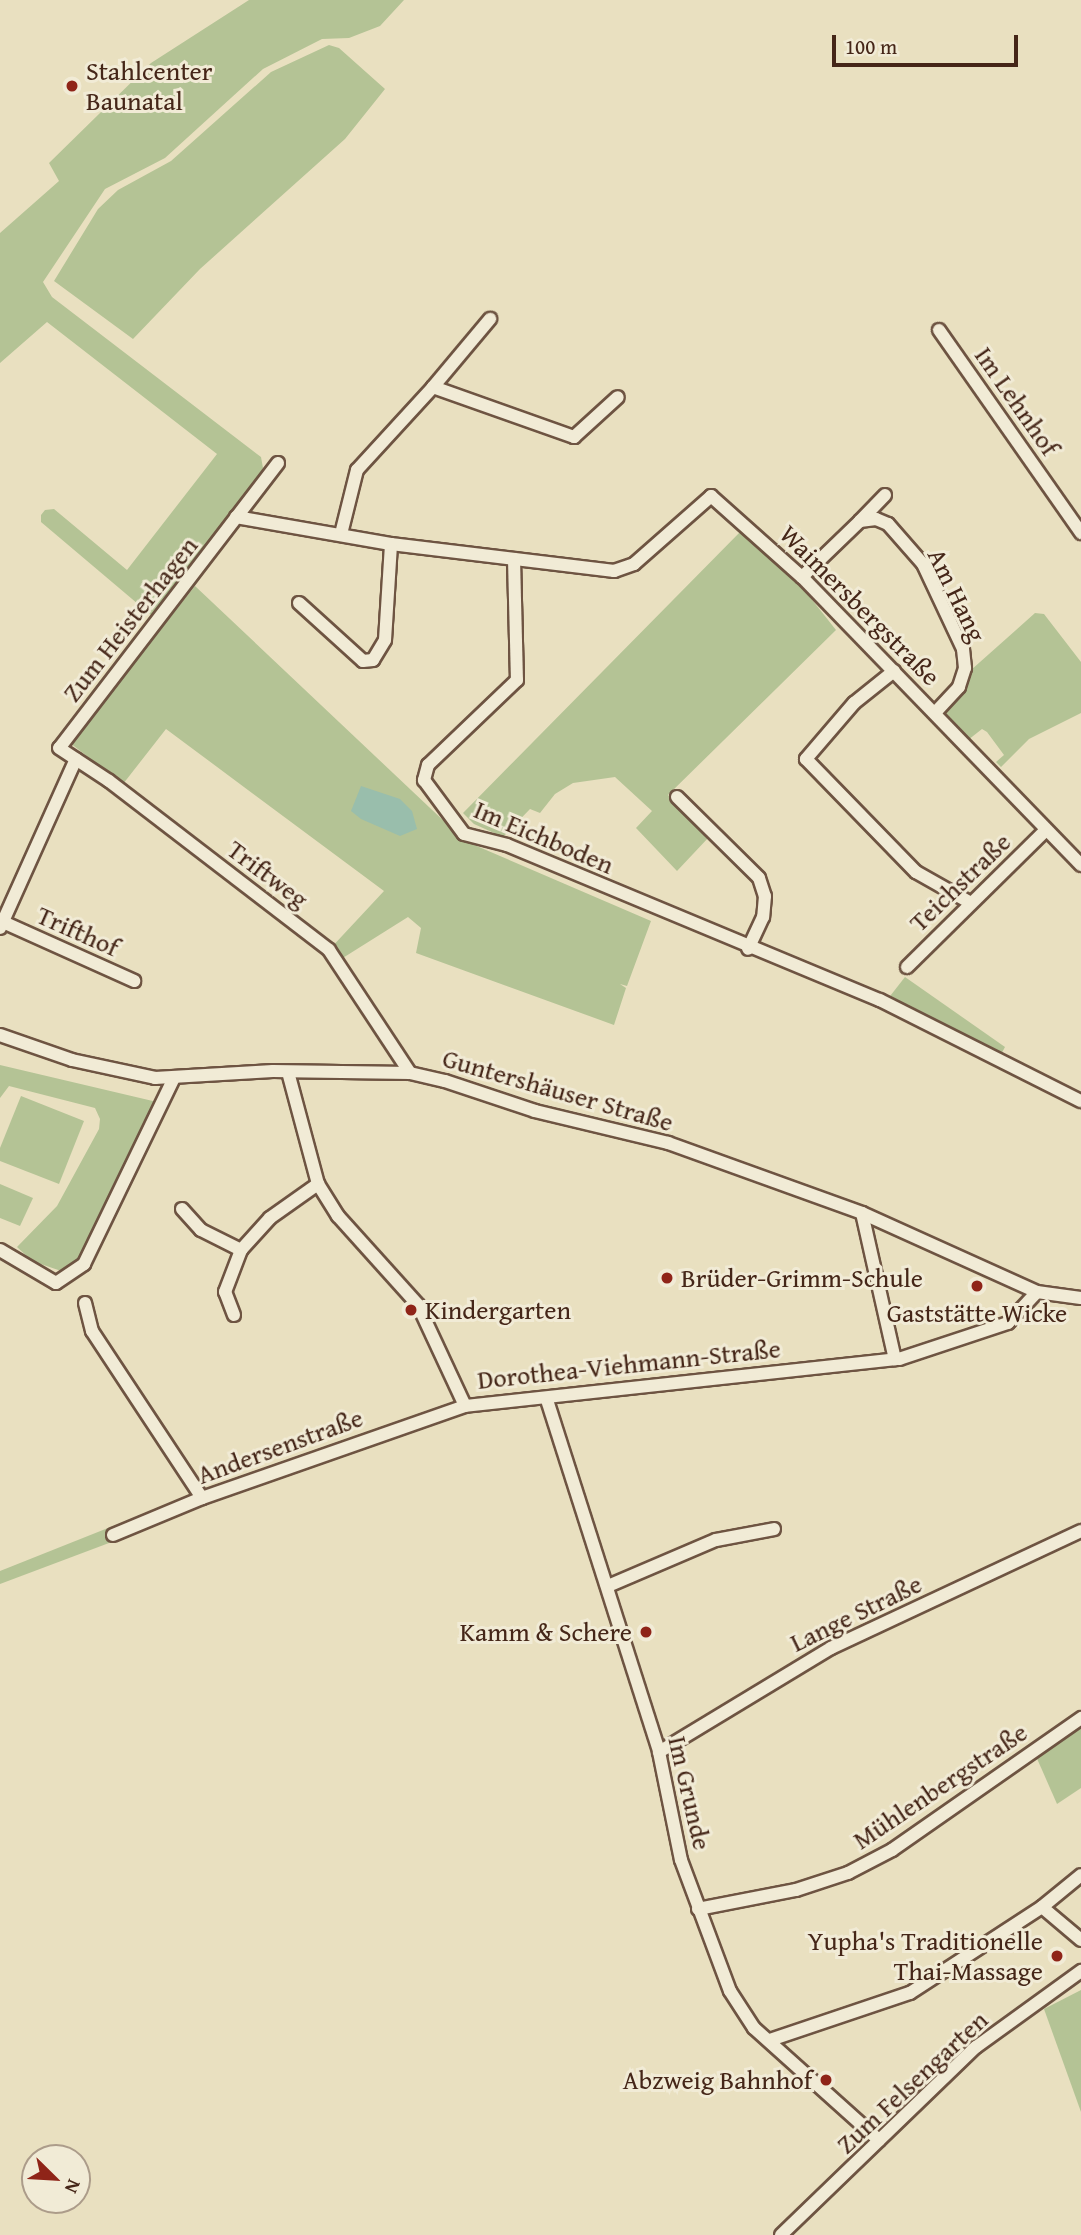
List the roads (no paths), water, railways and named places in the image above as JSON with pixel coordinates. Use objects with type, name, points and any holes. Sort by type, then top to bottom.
[{"type":"street","points":[[341,534],[357,470],[433,387],[490,319]]},
{"type":"street","name":"Im Lehnhof","points":[[939,330],[1081,533]]},
{"type":"street","points":[[433,387],[574,437],[618,397]]},
{"type":"street","name":"Zum Heisterhagen","points":[[59,748],[278,463]]},
{"type":"street","points":[[802,577],[885,495]]},
{"type":"street","name":"Waimersbergstraße","points":[[514,559],[614,571],[634,564],[711,496],[802,577],[1081,865]]},
{"type":"street","points":[[236,517],[391,544],[514,559]]},
{"type":"street","name":"Am Hang","points":[[860,521],[876,519],[888,524],[923,564],[963,649],[965,668],[958,687],[935,713]]},
{"type":"street","points":[[299,603],[363,661],[373,660],[385,640],[391,544]]},
{"type":"street","name":"Im Eichboden","points":[[514,559],[517,680],[428,765],[424,780],[464,834],[507,845],[748,948],[880,1000],[1081,1101]]},
{"type":"street","points":[[894,671],[854,703],[806,759],[916,872],[971,903]]},
{"type":"street","name":"Triftweg","points":[[59,748],[328,950],[411,1073]]},
{"type":"street","name":"Trifthof","points":[[76,759],[2,925],[134,981]]},
{"type":"street","points":[[677,797],[760,878],[765,895],[762,917],[748,948]]},
{"type":"street","name":"Teichstraße","points":[[907,967],[1046,830]]},
{"type":"street","name":"Guntershäuser Straße","points":[[0,1035],[72,1060],[174,1079],[288,1072],[411,1073],[668,1143],[862,1213],[1037,1292],[1081,1298]]},
{"type":"street","name":"Dorothea-Viehmann-Straße","points":[[288,1072],[318,1184],[338,1216],[418,1305],[465,1406],[547,1400],[727,1375],[895,1359],[1008,1323],[1037,1292]]},
{"type":"street","points":[[0,1250],[56,1283],[84,1264],[174,1079]]},
{"type":"street","points":[[234,1315],[225,1292],[241,1250],[270,1218],[318,1184]]},
{"type":"street","points":[[182,1209],[201,1230],[241,1250]]},
{"type":"street","points":[[862,1213],[895,1359]]},
{"type":"street","points":[[85,1303],[92,1331],[202,1498]]},
{"type":"street","name":"Im Grunde","points":[[547,1400],[659,1752],[681,1860],[730,1991],[754,2028],[879,2140]]},
{"type":"street","name":"Andersenstraße","points":[[113,1535],[202,1498],[465,1406]]},
{"type":"street","points":[[608,1586],[716,1540],[774,1529]]},
{"type":"street","name":"Lange Straße","points":[[659,1752],[831,1648],[1081,1531]]},
{"type":"street","name":"Mühlenbergstraße","points":[[698,1909],[796,1890],[848,1873],[892,1850],[1081,1718]]},
{"type":"street","points":[[770,2040],[910,1993],[1042,1906],[1081,1875]]},
{"type":"street","points":[[1042,1906],[1081,1940]]},
{"type":"street","name":"Zum Felsengarten","points":[[781,2235],[976,2047],[1081,1971]]},
{"type":"place","name":"Stahlcenter Baunatal","points":[[72,86]]},
{"type":"place","name":"Brüder-Grimm-Schule","points":[[667,1278]]},
{"type":"place","name":"Gaststätte Wicke","points":[[977,1286]]},
{"type":"place","name":"Kindergarten","points":[[411,1310]]},
{"type":"place","name":"Kamm & Schere","points":[[646,1632]]},
{"type":"place","name":"Yupha's Traditionelle Thai-Massage","points":[[1057,1956]]},
{"type":"place","name":"Abzweig Bahnhof","points":[[826,2080]]}]
